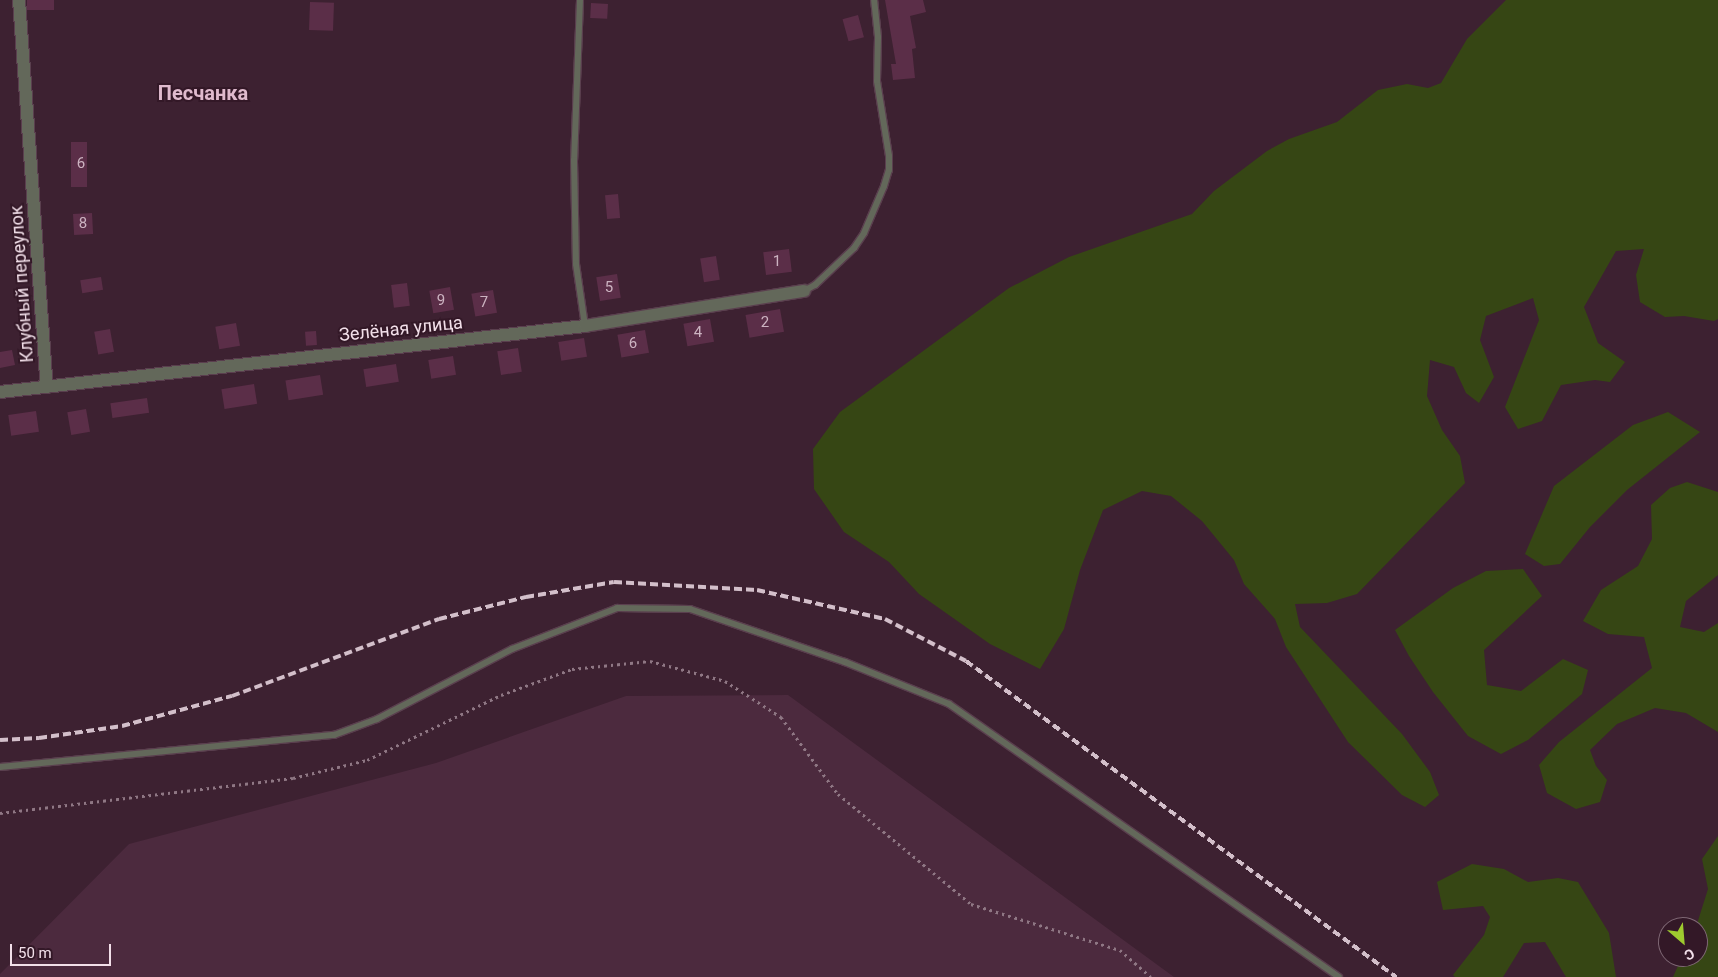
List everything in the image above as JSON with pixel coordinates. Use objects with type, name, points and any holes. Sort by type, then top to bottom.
[{"type":"street","name":"Клубный переулок","points":[[19,0],[48,387]]},
{"type":"street","name":"Зелёная улица","points":[[0,392],[585,326],[804,291]]},
{"type":"lane","points":[[580,0],[574,160],[576,264],[585,326]]},
{"type":"lane","points":[[804,291],[815,284],[854,248],[864,233],[884,186],[888,170],[889,156],[877,82],[878,37],[874,0]]},
{"type":"lane","points":[[0,768],[334,735],[377,719],[512,649],[617,608],[690,609],[845,662],[948,704],[1339,977]]},
{"type":"path","points":[[0,813],[293,778],[367,760],[501,696],[572,669],[650,661],[725,681],[781,717],[838,794],[971,904],[1120,950],[1151,977]]},
{"type":"shaded area","points":[[1506,0],[1718,0],[1718,319],[1714,321],[1684,316],[1665,317],[1640,302],[1636,275],[1644,249],[1616,251],[1584,307],[1598,343],[1625,362],[1610,382],[1595,380],[1561,385],[1542,421],[1518,429],[1505,407],[1539,320],[1533,298],[1486,316],[1480,340],[1494,377],[1479,403],[1466,393],[1454,367],[1430,360],[1427,396],[1442,430],[1460,456],[1465,483],[1357,594],[1327,603],[1295,604],[1300,627],[1402,734],[1430,772],[1439,795],[1425,807],[1402,795],[1348,742],[1286,647],[1275,619],[1244,584],[1234,560],[1202,521],[1171,496],[1142,491],[1103,510],[1080,570],[1064,629],[1040,669],[990,644],[919,594],[889,562],[844,532],[814,489],[813,449],[840,412],[1009,288],[1069,257],[1192,214],[1214,191],[1267,151],[1289,139],[1337,122],[1378,90],[1407,84],[1428,88],[1441,83],[1467,39]]},
{"type":"shaded area","points":[[1668,412],[1700,432],[1627,490],[1590,527],[1560,564],[1544,566],[1525,554],[1554,486],[1633,425]]},
{"type":"shaded area","points":[[1687,482],[1718,492],[1718,575],[1686,601],[1680,627],[1704,632],[1718,623],[1718,732],[1686,713],[1655,708],[1617,724],[1590,750],[1596,766],[1607,780],[1600,802],[1576,809],[1547,793],[1539,765],[1559,742],[1652,668],[1644,637],[1608,634],[1583,621],[1601,590],[1638,566],[1652,539],[1651,505],[1670,488]]},
{"type":"shaded area","points":[[1523,569],[1542,596],[1484,650],[1487,685],[1521,691],[1563,659],[1588,670],[1582,694],[1528,740],[1501,754],[1468,736],[1433,692],[1409,656],[1395,630],[1453,588],[1486,571]]},
{"type":"shaded area","points":[[788,695],[1174,977],[0,977],[0,974],[129,844],[436,763],[626,696]]},
{"type":"shaded area","points":[[1718,836],[1718,977],[1673,977],[1678,967],[1708,967],[1708,917],[1699,917],[1708,889],[1702,859]]},
{"type":"shaded area","points":[[1472,864],[1504,869],[1528,882],[1558,878],[1578,882],[1609,933],[1616,977],[1566,977],[1545,942],[1524,943],[1503,977],[1455,977],[1453,975],[1484,935],[1490,917],[1483,906],[1443,910],[1437,882]]},
{"type":"building","points":[[27,0],[54,0],[54,10],[27,10]]},
{"type":"building","points":[[885,0],[923,0],[926,12],[910,16],[916,48],[912,49],[915,78],[893,80],[891,64],[896,64]]},
{"type":"building","points":[[310,2],[334,3],[333,31],[309,30]]},
{"type":"building","points":[[591,3],[608,4],[607,19],[590,18]]},
{"type":"building","points":[[858,15],[864,37],[848,41],[843,19]]},
{"type":"building","points":[[71,142],[87,142],[87,187],[71,187]]},
{"type":"building","points":[[618,194],[620,218],[607,219],[605,195]]},
{"type":"building","points":[[92,213],[93,234],[74,235],[73,214]]},
{"type":"building","points":[[789,249],[792,272],[766,275],[763,252]]},
{"type":"building","points":[[716,256],[720,280],[704,282],[700,259]]},
{"type":"building","points":[[617,274],[621,298],[600,301],[596,277]]},
{"type":"building","points":[[101,277],[103,290],[82,293],[80,280]]},
{"type":"building","points":[[407,283],[410,306],[394,308],[391,285]]},
{"type":"building","points":[[450,287],[454,310],[433,313],[429,291]]},
{"type":"building","points":[[493,290],[497,313],[475,316],[471,294]]},
{"type":"building","points":[[780,309],[784,332],[750,338],[746,315]]},
{"type":"building","points":[[710,319],[714,342],[687,346],[683,324]]},
{"type":"building","points":[[236,323],[240,346],[219,349],[215,327]]},
{"type":"building","points":[[110,329],[114,352],[98,354],[94,332]]},
{"type":"building","points":[[645,330],[649,353],[621,358],[617,335]]},
{"type":"building","points":[[316,331],[317,345],[306,346],[305,332]]},
{"type":"building","points":[[584,338],[587,357],[561,361],[558,342]]},
{"type":"building","points":[[518,348],[522,372],[501,375],[497,351]]},
{"type":"building","points":[[12,350],[15,365],[0,368],[0,352]]},
{"type":"building","points":[[453,356],[456,375],[431,379],[428,360]]},
{"type":"building","points":[[396,364],[399,382],[366,387],[363,369]]},
{"type":"building","points":[[320,375],[323,395],[289,400],[285,380]]},
{"type":"building","points":[[254,384],[257,404],[225,409],[221,389]]},
{"type":"building","points":[[147,398],[149,413],[112,418],[110,403]]},
{"type":"building","points":[[86,409],[90,432],[71,435],[67,412]]},
{"type":"building","points":[[36,411],[39,432],[11,436],[8,415]]},
{"type":"railway","points":[[0,740],[39,738],[122,726],[232,696],[439,619],[526,597],[614,582],[757,590],[885,619],[966,661],[1396,977]]},
{"type":"district","name":"Песчанка","points":[[203,93]]}]
